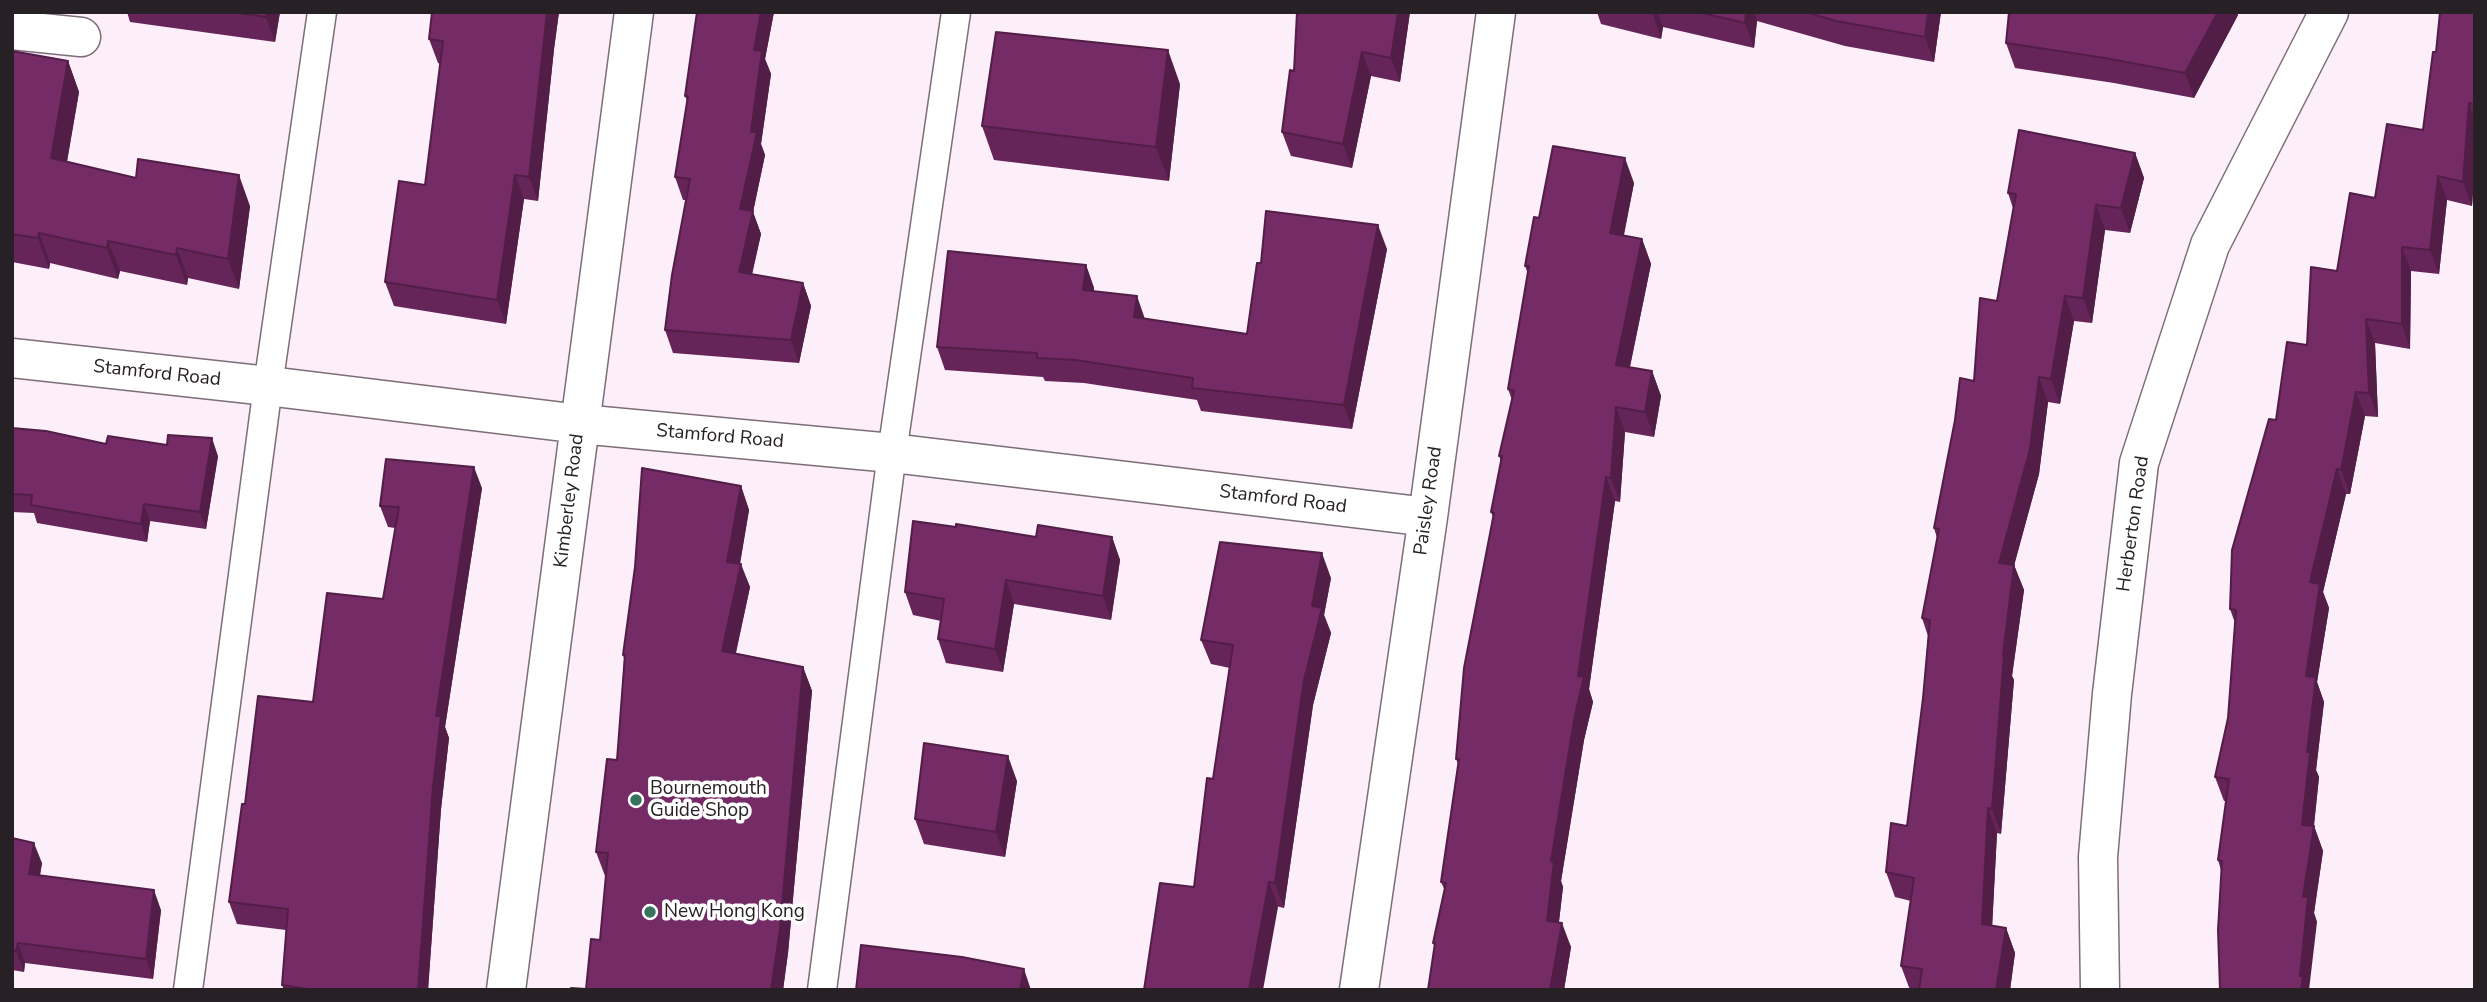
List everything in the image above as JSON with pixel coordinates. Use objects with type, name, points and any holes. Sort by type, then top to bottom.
[{"type":"street","name":"Kimberley Road","points":[[506,990],[634,12]]},
{"type":"street","name":"Paisley Road","points":[[1359,990],[1428,517],[1496,12]]},
{"type":"street","name":"Herberton Road","points":[[2100,990],[2098,857],[2112,695],[2139,463],[2210,245],[2329,12]]},
{"type":"street","points":[[12,30],[81,37]]},
{"type":"street","name":"Stamford Road","points":[[12,358],[580,424],[892,453],[1428,517]]},
{"type":"lane","points":[[188,990],[268,386],[322,12]]},
{"type":"lane","points":[[822,990],[892,453],[956,12]]},
{"type":"building","points":[[233,12],[267,12],[266,17]]},
{"type":"building","points":[[432,12],[547,12],[529,177],[515,175],[497,300],[385,282],[399,181],[425,185],[443,41],[429,39]]},
{"type":"building","points":[[697,12],[761,12],[754,50],[762,51],[751,132],[757,132],[740,209],[753,211],[739,272],[803,283],[791,340],[665,330],[690,179],[675,177],[688,96],[685,96]]},
{"type":"building","points":[[1297,12],[1398,12],[1391,58],[1362,52],[1343,144],[1282,132],[1290,70],[1294,71]]},
{"type":"building","points":[[1698,12],[1746,12],[1745,23]]},
{"type":"building","points":[[1806,12],[1928,12],[1925,37],[1836,21]]},
{"type":"building","points":[[2009,12],[2218,12],[2185,73],[2006,43]]},
{"type":"building","points":[[2440,12],[2475,12],[2475,105],[2469,103],[2463,182],[2438,176],[2430,250],[2402,247],[2402,324],[2366,319],[2369,393],[2356,392],[2341,470],[2337,469],[2310,582],[2320,584],[2306,676],[2316,677],[2302,825],[2314,826],[2303,897],[2308,897],[2301,990],[2220,990],[2218,930],[2222,861],[2218,860],[2229,779],[2215,777],[2228,718],[2236,610],[2230,609],[2232,550],[2269,419],[2276,420],[2287,342],[2307,345],[2311,267],[2337,271],[2350,193],[2375,198],[2387,124],[2423,130]]},
{"type":"building","points":[[996,32],[1168,50],[1156,147],[982,126]]},
{"type":"building","points":[[12,51],[68,61],[51,158],[136,178],[138,159],[239,175],[228,259],[177,248],[176,255],[108,241],[107,248],[39,233],[38,238],[12,234]]},
{"type":"building","points":[[2019,130],[2135,153],[2121,208],[2096,205],[2083,298],[2065,296],[2051,379],[2039,377],[2030,449],[1999,563],[2014,565],[2003,655],[1992,809],[1988,808],[1982,924],[2006,928],[1996,990],[1919,990],[1922,969],[1901,966],[1914,878],[1886,872],[1891,823],[1907,826],[1930,620],[1922,618],[1939,529],[1934,528],[1955,420],[1960,378],[1974,381],[1980,298],[1997,301],[2016,194],[2008,193]]},
{"type":"building","points":[[1553,146],[1625,158],[1610,233],[1642,239],[1616,365],[1652,371],[1645,412],[1616,407],[1611,478],[1606,477],[1578,676],[1584,677],[1575,715],[1551,861],[1554,862],[1547,921],[1562,923],[1550,990],[1428,990],[1433,943],[1446,883],[1441,882],[1459,759],[1456,759],[1464,668],[1494,513],[1491,512],[1502,456],[1499,456],[1514,391],[1508,389],[1529,266],[1525,266],[1534,217],[1539,218]]},
{"type":"building","points":[[1266,211],[1378,225],[1344,405],[1192,388],[1193,378],[1076,360],[1037,358],[1037,353],[937,347],[948,251],[1086,265],[1083,290],[1137,296],[1134,317],[1247,334],[1257,263],[1261,263]]},
{"type":"building","points":[[12,428],[46,431],[106,444],[108,436],[167,445],[168,435],[212,438],[200,512],[144,504],[141,524],[31,505],[32,495],[12,494]]},
{"type":"building","points":[[386,459],[474,467],[436,716],[441,716],[418,990],[314,990],[282,985],[288,909],[229,902],[242,804],[245,804],[258,696],[313,702],[327,593],[383,599],[399,507],[380,506]]},
{"type":"building","points":[[642,468],[741,486],[727,562],[741,564],[722,651],[803,667],[780,929],[771,990],[571,990],[586,989],[591,939],[600,940],[608,853],[596,852],[607,759],[617,760],[623,655],[635,567]]},
{"type":"building","points":[[913,521],[956,527],[956,524],[1036,537],[1038,525],[1112,537],[1103,596],[1006,580],[995,649],[938,639],[944,599],[905,592]]},
{"type":"building","points":[[1220,542],[1322,553],[1312,606],[1322,608],[1304,680],[1275,883],[1269,882],[1249,990],[1144,990],[1160,883],[1194,887],[1207,778],[1213,779],[1233,645],[1201,640]]},
{"type":"building","points":[[924,743],[1008,756],[996,832],[915,819]]},
{"type":"building","points":[[12,838],[34,843],[29,874],[154,890],[146,959],[18,943],[16,951],[12,951]]},
{"type":"building","points":[[861,945],[962,957],[1024,969],[1020,990],[856,990]]},
{"type":"place","name":"Bournemouth Guide Shop","points":[[636,800]]},
{"type":"place","name":"New Hong Kong","points":[[650,912]]}]
